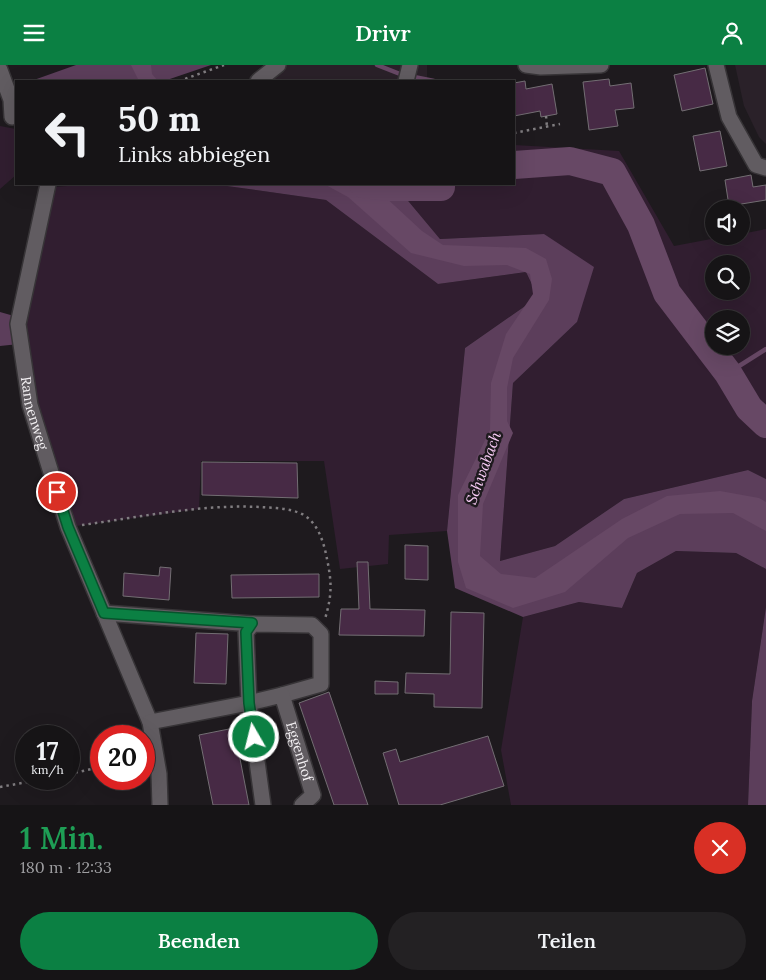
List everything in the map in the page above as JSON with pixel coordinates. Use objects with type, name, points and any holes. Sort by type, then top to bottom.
[{"type":"street","points":[[259,80],[278,65]]},
{"type":"street","points":[[406,80],[410,65]]},
{"type":"street","points":[[526,65],[541,67],[601,65]]},
{"type":"street","points":[[716,65],[729,117],[756,165],[766,168]]},
{"type":"street","points":[[0,70],[11,100],[9,117]]},
{"type":"street","name":"Rannenweg","points":[[48,185],[18,324],[30,405],[68,527],[150,722],[159,774],[160,805]]},
{"type":"street","points":[[104,613],[312,625],[321,633],[320,684],[249,703],[150,722]]},
{"type":"street","points":[[252,623],[246,632],[249,703],[262,805]]},
{"type":"street","name":"Eggenhof","points":[[282,695],[313,795],[302,805]]},
{"type":"path","points":[[182,80],[224,65]]},
{"type":"path","points":[[546,116],[547,127]]},
{"type":"path","points":[[515,133],[560,124]]},
{"type":"path","points":[[68,527],[224,505],[282,509],[302,514],[316,527],[326,551],[331,580],[332,598],[321,633]]},
{"type":"path","points":[[0,787],[15,784]]},
{"type":"shaded area","points":[[76,65],[211,65],[167,80],[34,80]]},
{"type":"shaded area","points":[[287,65],[427,65],[427,80],[268,80]]},
{"type":"shaded area","points":[[735,65],[766,65],[766,144],[759,137],[744,106]]},
{"type":"shaded area","points":[[0,126],[15,129],[15,176],[0,189]]},
{"type":"shaded area","points":[[515,145],[619,151],[674,246],[705,240],[705,245],[750,245],[750,232],[766,229],[766,479],[748,470],[624,499],[555,546],[500,561],[513,383],[577,322],[544,234],[440,239],[395,185],[515,185]]},
{"type":"shaded area","points":[[84,185],[226,185],[326,200],[438,284],[526,272],[538,297],[465,348],[447,531],[389,535],[388,564],[340,569],[324,461],[201,461],[199,509],[69,527],[19,344],[51,187]]},
{"type":"shaded area","points":[[226,185],[395,185],[440,239],[544,234],[594,267],[577,322],[513,383],[500,561],[555,546],[624,499],[748,470],[766,479],[766,569],[736,553],[676,551],[637,573],[622,608],[579,602],[523,617],[455,588],[447,531],[465,348],[538,297],[526,272],[438,284],[326,200]]},
{"type":"shaded area","points":[[0,312],[21,318],[19,344],[0,346]]},
{"type":"shaded area","points":[[676,551],[736,553],[766,569],[766,607],[752,701],[748,805],[511,805],[501,750],[523,617],[579,602],[622,608],[637,573]]},
{"type":"shaded area","points":[[766,607],[766,805],[748,805],[752,701]]},
{"type":"water","points":[[131,65],[151,65],[152,74],[157,80],[138,80]]},
{"type":"water","points":[[326,185],[365,185],[382,194],[422,231],[443,245],[526,248],[546,259],[552,279],[549,300],[513,358],[507,388],[507,421],[513,433],[483,504],[480,556],[501,574],[535,578],[622,519],[667,496],[720,491],[759,498],[766,502],[766,531],[733,513],[680,514],[628,538],[565,592],[513,608],[466,588],[458,562],[458,495],[490,430],[491,383],[506,334],[533,294],[530,274],[507,265],[464,266],[411,253],[348,197]]},
{"type":"building","points":[[705,68],[713,104],[682,111],[674,75]]},
{"type":"building","points":[[609,79],[610,86],[631,83],[634,108],[615,110],[618,126],[589,130],[583,82]]},
{"type":"building","points":[[525,81],[526,89],[552,84],[557,114],[541,117],[540,111],[515,116],[515,83]]},
{"type":"building","points":[[720,131],[727,166],[700,171],[693,136]]},
{"type":"building","points":[[751,175],[753,187],[766,185],[766,200],[750,203],[750,200],[728,200],[725,180]]},
{"type":"building","points":[[202,462],[297,463],[298,498],[202,495]]},
{"type":"building","points":[[405,545],[428,546],[428,580],[405,579]]},
{"type":"building","points":[[357,562],[368,562],[370,609],[425,610],[424,636],[339,635],[341,609],[359,609]]},
{"type":"building","points":[[160,567],[171,568],[169,600],[123,596],[124,573],[159,576]]},
{"type":"building","points":[[319,574],[319,597],[232,598],[231,575]]},
{"type":"building","points":[[451,612],[484,613],[482,708],[434,707],[434,694],[405,693],[406,673],[450,674]]},
{"type":"building","points":[[196,633],[228,634],[226,684],[194,683]]},
{"type":"building","points":[[375,681],[398,682],[398,694],[375,694]]},
{"type":"building","points":[[329,692],[368,805],[334,805],[299,703]]},
{"type":"building","points":[[234,728],[249,805],[213,805],[199,735]]},
{"type":"building","points":[[488,736],[504,786],[440,805],[399,805],[383,753],[396,749],[400,762]]},
{"type":"waterway","points":[[377,65],[400,74]]},
{"type":"waterway","points":[[414,77],[429,80]]},
{"type":"waterway","name":"Schwabach","points":[[515,165],[570,161],[612,172],[641,225],[667,293],[728,373],[749,408],[766,424]]},
{"type":"waterway","name":"Schwabach","points":[[372,185],[390,187],[441,187],[441,185]]},
{"type":"waterway","points":[[728,373],[766,349]]},
{"type":"route","points":[[57,492],[68,527],[104,613],[252,623],[246,632],[249,703],[254,737]]}]
